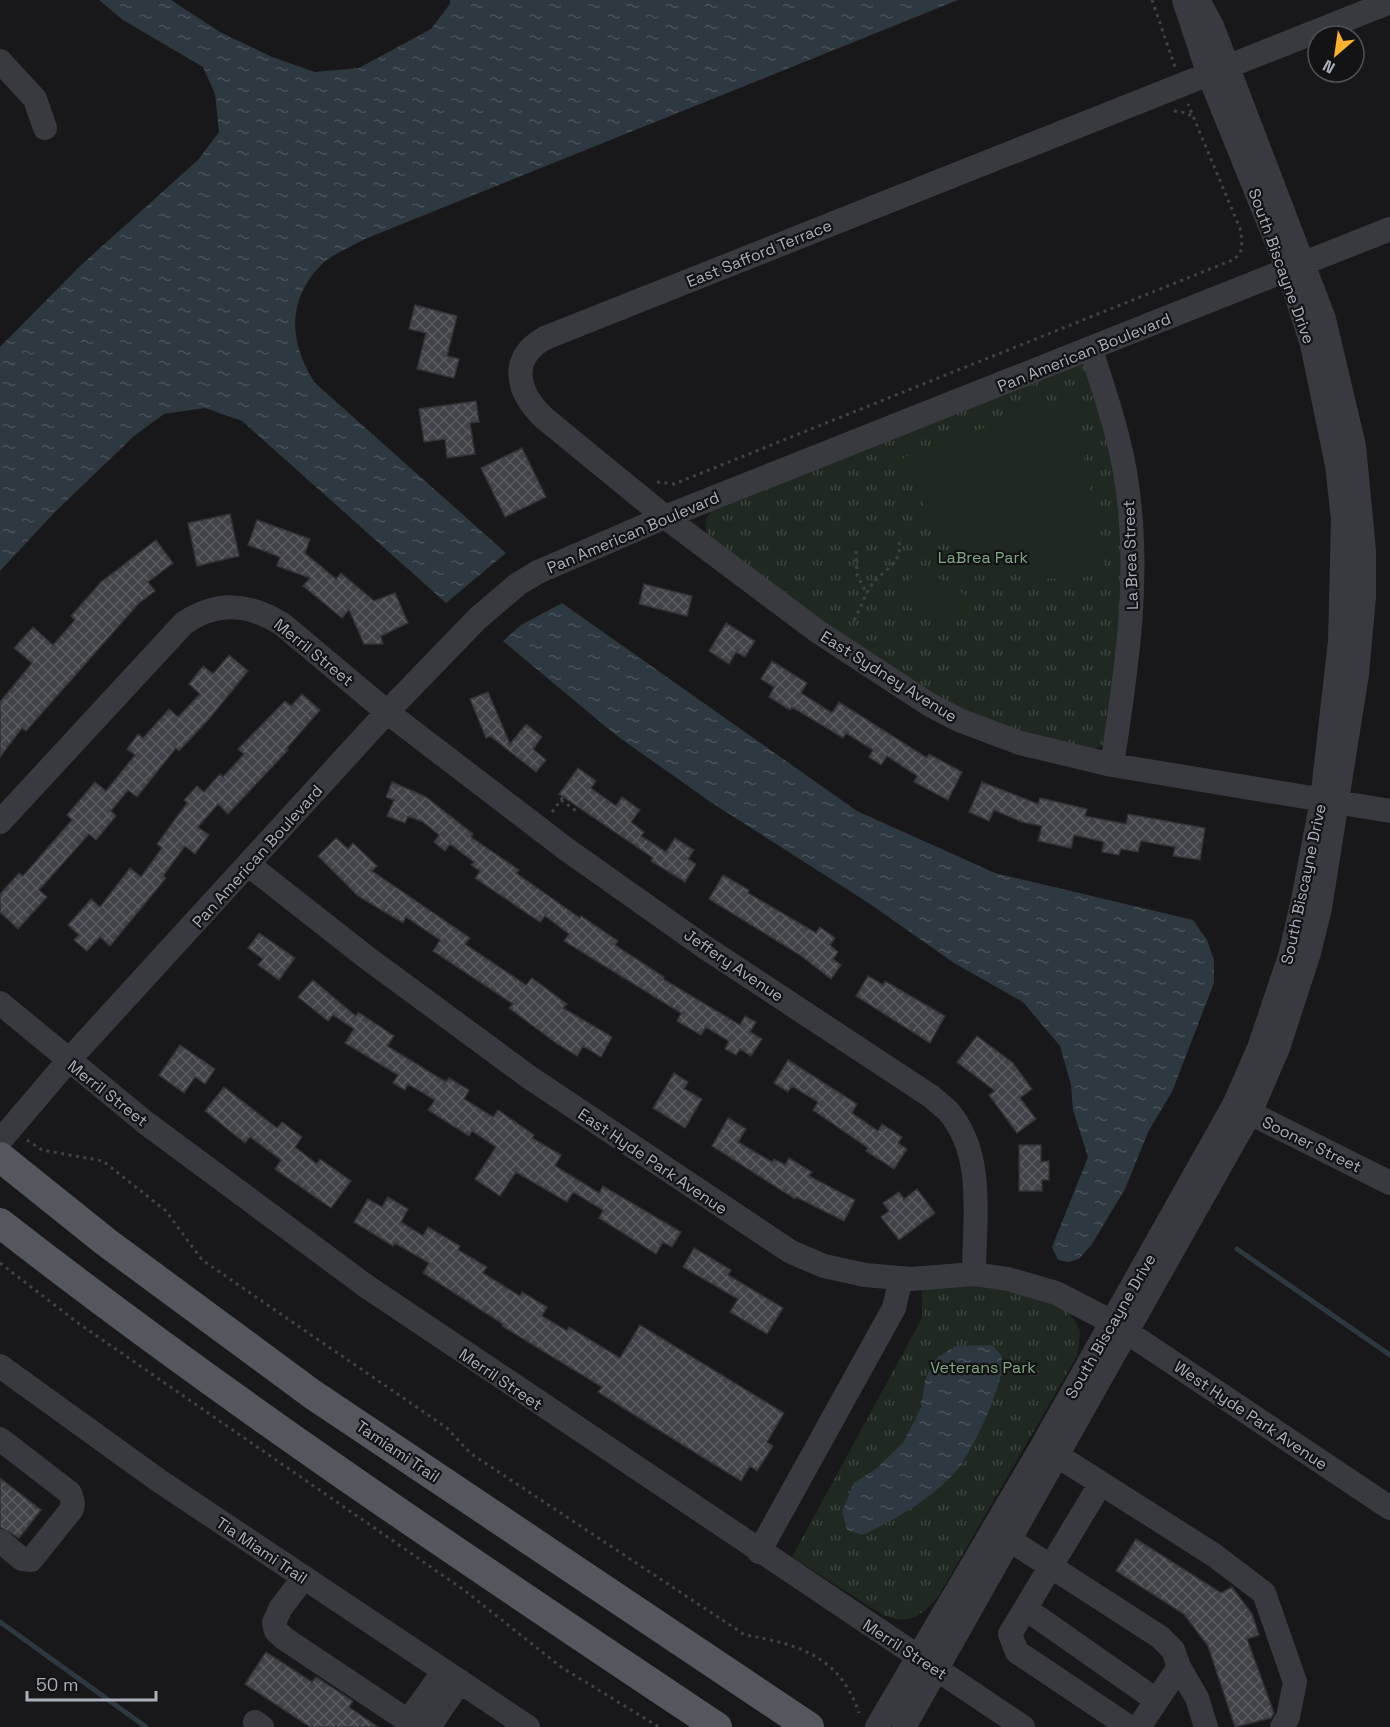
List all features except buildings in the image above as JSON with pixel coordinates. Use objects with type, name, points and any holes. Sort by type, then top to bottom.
[{"type":"main road","name":"Tamiami Trail","points":[[0,1157],[106,1242],[312,1394],[810,1727]]},
{"type":"main road","points":[[0,1223],[167,1352],[282,1434],[717,1727]]},
{"type":"street","name":"South Biscayne Drive","points":[[904,1727],[928,1664],[1278,1047],[1309,953],[1320,908],[1330,801],[1340,641],[1343,519],[1325,398],[1296,267],[1218,71],[1184,0]]},
{"type":"street","name":"South Biscayne Drive","points":[[1198,0],[1212,26],[1218,71]]},
{"type":"street","name":"East Safford Terrace","points":[[665,517],[550,424],[532,405],[521,384],[520,373],[525,357],[536,344],[1390,2]]},
{"type":"street","points":[[0,61],[35,99],[45,128]]},
{"type":"street","name":"Pan American Boulevard","points":[[5,1135],[68,1061],[387,712],[478,618],[518,584],[569,557],[665,517],[1390,229]]},
{"type":"street","name":"La Brea Street","points":[[1091,349],[1120,448],[1132,525],[1133,617],[1112,765]]},
{"type":"street","name":"East Sydney Avenue","points":[[665,517],[817,631],[930,705],[990,734],[1057,754],[1112,765],[1390,811]]},
{"type":"street","name":"Merril Street","points":[[0,822],[184,623],[218,608],[233,605],[267,614],[387,712]]},
{"type":"street","name":"Jeffery Avenue","points":[[387,712],[609,880],[932,1097],[948,1111],[965,1138],[974,1167],[974,1274]]},
{"type":"street","name":"East Hyde Park Avenue","points":[[249,865],[366,957],[529,1077],[772,1241],[824,1266],[865,1275],[901,1278],[974,1274],[1008,1279],[1056,1293],[1120,1327]]},
{"type":"street","name":"Merril Street","points":[[0,1003],[68,1061],[348,1274],[759,1552],[1023,1727]]},
{"type":"street","name":"Sooner Street","points":[[1242,1109],[1390,1183]]},
{"type":"street","points":[[759,1552],[894,1308],[901,1278]]},
{"type":"street","name":"South Biscayne Drive","points":[[868,1720],[928,1664],[1010,1540],[1058,1456],[1120,1327]]},
{"type":"street","name":"West Hyde Park Avenue","points":[[1120,1327],[1390,1508]]},
{"type":"street","name":"Tia Miami Trail","points":[[2,1373],[528,1727]]},
{"type":"street","points":[[0,1439],[70,1493],[74,1503],[72,1509],[31,1560],[22,1559],[0,1541]]},
{"type":"street","points":[[1058,1456],[1214,1555],[1264,1593],[1294,1682],[1288,1717],[1282,1727]]},
{"type":"street","points":[[1101,1483],[1010,1634],[1017,1652],[1129,1727]]},
{"type":"street","points":[[1010,1540],[1160,1637],[1173,1650],[1179,1667],[1197,1698],[1206,1727]]},
{"type":"street","points":[[303,1577],[280,1609],[274,1623],[276,1631],[285,1639],[414,1722],[452,1676]]},
{"type":"street","points":[[1026,1609],[1156,1700]]},
{"type":"street","points":[[1139,1727],[1179,1667]]},
{"type":"path","points":[[655,481],[667,485],[674,484],[1236,259],[1242,249],[1241,231],[1194,118],[1183,83],[1167,50],[1152,0]]},
{"type":"path","points":[[1172,112],[1183,111],[1194,118]]},
{"type":"path","points":[[854,620],[864,605],[873,583],[894,563],[900,550],[898,539]]},
{"type":"path","points":[[856,550],[857,575],[867,594]]},
{"type":"path","points":[[551,813],[562,798],[579,813]]},
{"type":"path","points":[[5,1135],[42,1150],[103,1161],[166,1211],[202,1260],[447,1428],[470,1453],[745,1635],[786,1642],[812,1654],[831,1667],[868,1720]]},
{"type":"path","points":[[0,1263],[78,1323],[464,1590],[561,1667],[659,1727]]},
{"type":"green space","name":"LaBrea Park","points":[[1079,364],[1086,366],[1112,456],[1124,518],[1127,549],[1127,581],[1119,661],[1105,743],[1095,750],[995,727],[934,695],[801,608],[708,538],[705,522],[710,512]]},
{"type":"green space","points":[[1061,399],[1074,406],[1106,573],[1071,578],[1038,578],[1007,572],[980,560],[955,542],[934,520],[916,491],[903,458]]},
{"type":"green space","points":[[919,565],[971,599],[950,632],[898,599]]},
{"type":"green space","name":"Veterans Park","points":[[967,1285],[1030,1295],[1061,1308],[1072,1317],[1079,1329],[1077,1356],[938,1597],[914,1618],[892,1618],[883,1615],[792,1557],[922,1318],[922,1290]]},
{"type":"water","points":[[99,0],[171,0],[220,32],[272,57],[315,72],[359,68],[431,29],[450,4],[450,0],[958,0],[365,239],[325,261],[309,279],[301,294],[295,323],[300,353],[315,383],[506,553],[446,603],[242,421],[205,408],[164,414],[134,436],[54,513],[0,571],[0,347],[80,266],[198,160],[219,132],[215,94],[203,67],[123,20]]},
{"type":"water","points":[[562,603],[857,811],[995,873],[1193,920],[1207,940],[1214,960],[1214,983],[1172,1092],[1149,1130],[1125,1189],[1092,1244],[1079,1259],[1068,1262],[1058,1260],[1052,1247],[1088,1157],[1073,1110],[1071,1085],[1060,1046],[1023,1002],[954,963],[870,904],[712,803],[617,736],[503,641],[521,625]]},
{"type":"water","points":[[992,1345],[1001,1355],[1002,1366],[999,1380],[979,1432],[957,1470],[937,1490],[887,1523],[862,1535],[847,1530],[842,1512],[854,1483],[877,1468],[903,1443],[921,1408],[925,1380],[936,1359],[955,1346]]},
{"type":"waterway","points":[[1237,1249],[1390,1355]]},
{"type":"waterway","points":[[0,1622],[146,1727]]}]
